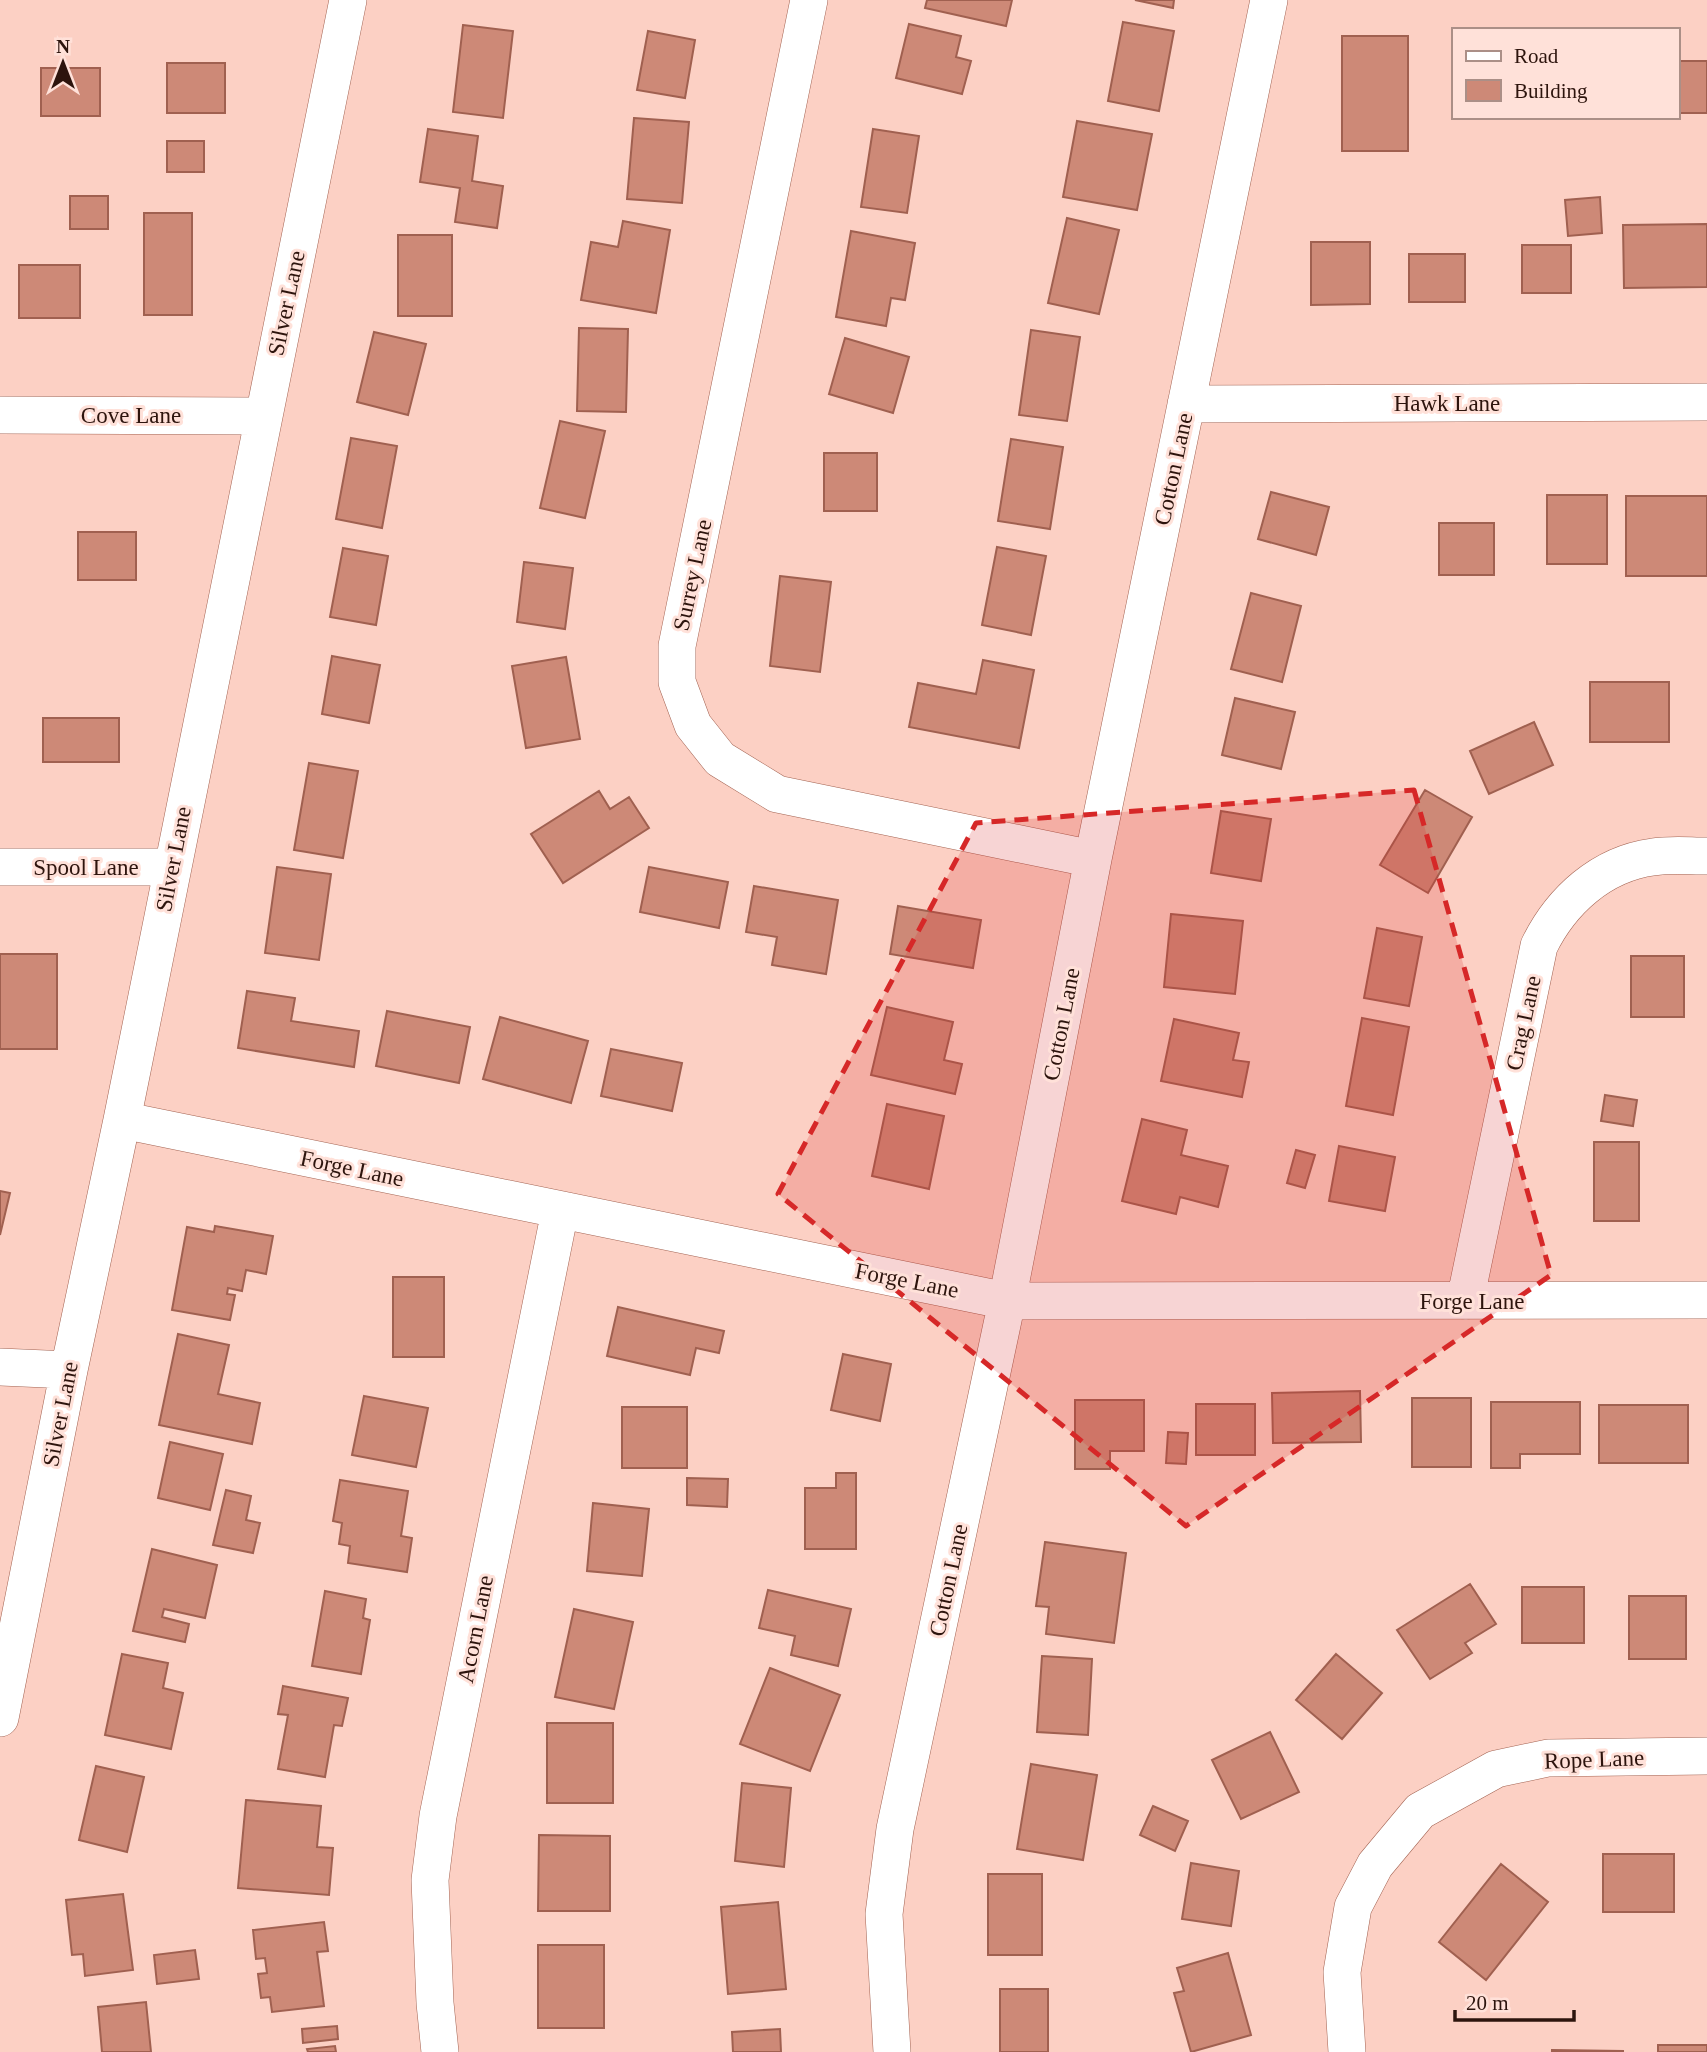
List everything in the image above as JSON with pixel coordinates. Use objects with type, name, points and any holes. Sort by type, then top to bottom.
[{"type":"street","name":"Silver Lane","points":[[0,1718],[348,0]]},
{"type":"street","name":"Surrey Lane","points":[[810,0],[677,646],[677,682],[693,725],[720,760],[777,794],[1093,859]]},
{"type":"street","name":"Cotton Lane","points":[[892,2052],[884,1914],[895,1829],[1007,1301],[1093,859],[1269,0]]},
{"type":"street","name":"Hawk Lane","points":[[1186,404],[1707,401]]},
{"type":"street","name":"Cove Lane","points":[[0,415],[262,416]]},
{"type":"street","name":"Crag Lane","points":[[1465,1301],[1538,946],[1549,924],[1582,887],[1622,865],[1653,857],[1707,856]]},
{"type":"street","name":"Spool Lane","points":[[0,867],[172,866]]},
{"type":"street","name":"Forge Lane","points":[[122,1120],[1007,1301],[1707,1300]]},
{"type":"street","name":"Acorn Lane","points":[[440,2052],[435,2003],[430,1880],[438,1816],[560,1211]]},
{"type":"street","points":[[0,1367],[69,1370]]},
{"type":"street","name":"Rope Lane","points":[[1347,2052],[1342,1972],[1353,1907],[1375,1865],[1420,1811],[1496,1769],[1549,1758],[1707,1756]]},
{"type":"highlighted area","points":[[1414,790],[1551,1275],[1186,1526],[778,1194],[976,823]]},
{"type":"building","points":[[927,0],[1012,0],[1006,26],[925,8]]},
{"type":"building","points":[[1135,0],[1174,0],[1173,8]]},
{"type":"building","points":[[1123,22],[1174,31],[1159,111],[1108,101]]},
{"type":"building","points":[[909,24],[961,36],[956,57],[971,61],[962,94],[896,78]]},
{"type":"building","points":[[463,25],[513,31],[503,118],[453,112]]},
{"type":"building","points":[[648,31],[695,40],[685,98],[637,90]]},
{"type":"building","points":[[1342,36],[1408,36],[1408,151],[1342,151]]},
{"type":"building","points":[[1679,61],[1707,61],[1707,113],[1679,113]]},
{"type":"building","points":[[167,63],[225,63],[225,113],[167,113]]},
{"type":"building","points":[[41,68],[100,68],[100,116],[41,116]]},
{"type":"building","points":[[634,118],[689,122],[682,203],[627,199]]},
{"type":"building","points":[[1077,121],[1152,134],[1137,210],[1063,197]]},
{"type":"building","points":[[428,129],[478,136],[472,181],[503,186],[497,228],[455,222],[460,188],[420,182]]},
{"type":"building","points":[[873,129],[919,136],[907,213],[861,207]]},
{"type":"building","points":[[167,141],[204,141],[204,172],[167,172]]},
{"type":"building","points":[[70,196],[108,196],[108,229],[70,229]]},
{"type":"building","points":[[1600,197],[1602,233],[1568,236],[1565,200]]},
{"type":"building","points":[[144,213],[192,213],[192,315],[144,315]]},
{"type":"building","points":[[1067,218],[1119,230],[1099,314],[1048,303]]},
{"type":"building","points":[[623,221],[670,230],[656,313],[581,300],[591,242],[618,247]]},
{"type":"building","points":[[1707,224],[1707,287],[1624,288],[1623,225]]},
{"type":"building","points":[[851,231],[915,243],[905,300],[891,298],[886,326],[836,317]]},
{"type":"building","points":[[398,235],[452,235],[452,316],[398,316]]},
{"type":"building","points":[[1311,242],[1370,242],[1370,304],[1311,305]]},
{"type":"building","points":[[1522,245],[1571,245],[1571,293],[1522,293]]},
{"type":"building","points":[[1409,254],[1465,254],[1465,302],[1409,302]]},
{"type":"building","points":[[19,265],[80,265],[80,318],[19,318]]},
{"type":"building","points":[[579,328],[628,329],[626,412],[577,411]]},
{"type":"building","points":[[1031,330],[1080,337],[1067,421],[1019,415]]},
{"type":"building","points":[[374,332],[426,344],[408,415],[357,402]]},
{"type":"building","points":[[845,338],[909,357],[893,413],[829,394]]},
{"type":"building","points":[[560,421],[605,431],[585,518],[540,508]]},
{"type":"building","points":[[351,438],[397,446],[382,528],[336,519]]},
{"type":"building","points":[[1011,439],[1063,447],[1050,529],[998,521]]},
{"type":"building","points":[[824,453],[877,453],[877,511],[824,511]]},
{"type":"building","points":[[1271,492],[1329,507],[1316,555],[1258,539]]},
{"type":"building","points":[[1547,495],[1607,495],[1607,564],[1547,564]]},
{"type":"building","points":[[1626,496],[1707,496],[1707,576],[1626,576]]},
{"type":"building","points":[[1439,523],[1494,523],[1494,575],[1439,575]]},
{"type":"building","points":[[78,532],[136,532],[136,580],[78,580]]},
{"type":"building","points":[[997,547],[1046,556],[1031,635],[982,625]]},
{"type":"building","points":[[343,548],[388,556],[376,625],[330,617]]},
{"type":"building","points":[[524,562],[573,568],[565,629],[517,622]]},
{"type":"building","points":[[780,576],[831,582],[820,672],[770,666]]},
{"type":"building","points":[[1251,593],[1301,606],[1282,682],[1231,669]]},
{"type":"building","points":[[332,656],[380,665],[369,723],[322,714]]},
{"type":"building","points":[[566,657],[580,739],[526,748],[512,666]]},
{"type":"building","points":[[983,660],[1034,670],[1019,748],[909,727],[918,683],[976,694]]},
{"type":"building","points":[[1590,682],[1669,682],[1669,742],[1590,742]]},
{"type":"building","points":[[1235,698],[1295,712],[1281,769],[1222,755]]},
{"type":"building","points":[[43,718],[119,718],[119,762],[43,762]]},
{"type":"building","points":[[1534,722],[1553,765],[1489,794],[1470,751]]},
{"type":"building","points":[[309,763],[358,771],[343,858],[294,850]]},
{"type":"building","points":[[1425,790],[1472,817],[1428,893],[1380,865]]},
{"type":"building","points":[[599,791],[610,809],[629,797],[649,828],[563,883],[531,834]]},
{"type":"building","points":[[1221,811],[1271,819],[1261,881],[1211,873]]},
{"type":"building","points":[[277,867],[331,874],[319,960],[265,953]]},
{"type":"building","points":[[649,867],[728,882],[719,928],[640,912]]},
{"type":"building","points":[[754,886],[838,900],[826,974],[772,965],[777,937],[746,932]]},
{"type":"building","points":[[898,906],[981,920],[973,968],[890,954]]},
{"type":"building","points":[[1171,914],[1243,921],[1235,994],[1164,987]]},
{"type":"building","points":[[1377,928],[1422,937],[1409,1006],[1364,998]]},
{"type":"building","points":[[0,954],[57,954],[57,1049],[0,1049]]},
{"type":"building","points":[[1631,956],[1684,956],[1684,1017],[1631,1017]]},
{"type":"building","points":[[247,991],[295,998],[291,1021],[359,1031],[354,1067],[238,1048]]},
{"type":"building","points":[[887,1007],[953,1022],[944,1060],[962,1064],[955,1094],[871,1075]]},
{"type":"building","points":[[387,1011],[470,1027],[459,1083],[376,1066]]},
{"type":"building","points":[[500,1017],[588,1041],[571,1103],[483,1079]]},
{"type":"building","points":[[1362,1018],[1409,1027],[1393,1115],[1346,1106]]},
{"type":"building","points":[[1174,1019],[1239,1033],[1233,1060],[1249,1062],[1242,1097],[1161,1081]]},
{"type":"building","points":[[611,1049],[682,1063],[672,1111],[601,1096]]},
{"type":"building","points":[[1605,1095],[1637,1100],[1633,1126],[1601,1121]]},
{"type":"building","points":[[887,1104],[944,1116],[929,1189],[872,1176]]},
{"type":"building","points":[[1142,1119],[1187,1130],[1181,1155],[1228,1166],[1218,1207],[1180,1197],[1176,1214],[1122,1201]]},
{"type":"building","points":[[1594,1142],[1639,1142],[1639,1221],[1594,1221]]},
{"type":"building","points":[[1339,1146],[1395,1157],[1385,1211],[1329,1201]]},
{"type":"building","points":[[1296,1150],[1315,1155],[1305,1188],[1287,1183]]},
{"type":"building","points":[[0,1191],[10,1193],[0,1235]]},
{"type":"building","points":[[215,1226],[273,1236],[266,1274],[246,1270],[242,1291],[228,1288],[227,1294],[235,1295],[230,1320],[172,1310],[187,1227],[214,1232]]},
{"type":"building","points":[[393,1277],[444,1277],[444,1357],[393,1357]]},
{"type":"building","points":[[618,1307],[724,1331],[719,1353],[696,1348],[690,1375],[607,1356]]},
{"type":"building","points":[[178,1334],[229,1345],[218,1394],[260,1403],[252,1444],[159,1425]]},
{"type":"building","points":[[843,1354],[891,1364],[880,1421],[831,1410]]},
{"type":"building","points":[[1360,1391],[1361,1442],[1273,1443],[1272,1393]]},
{"type":"building","points":[[364,1396],[428,1408],[416,1467],[352,1455]]},
{"type":"building","points":[[1412,1398],[1471,1398],[1471,1467],[1412,1467]]},
{"type":"building","points":[[1075,1400],[1144,1400],[1144,1451],[1110,1451],[1110,1469],[1075,1469]]},
{"type":"building","points":[[1491,1402],[1580,1402],[1580,1454],[1520,1454],[1520,1468],[1491,1468]]},
{"type":"building","points":[[1196,1404],[1255,1404],[1255,1455],[1196,1455]]},
{"type":"building","points":[[1599,1405],[1688,1405],[1688,1463],[1599,1463]]},
{"type":"building","points":[[622,1407],[687,1407],[687,1468],[622,1468]]},
{"type":"building","points":[[1168,1432],[1188,1433],[1186,1464],[1166,1463]]},
{"type":"building","points":[[170,1442],[223,1454],[210,1510],[158,1498]]},
{"type":"building","points":[[836,1473],[856,1473],[856,1549],[805,1549],[805,1488],[836,1488]]},
{"type":"building","points":[[687,1478],[728,1479],[727,1507],[687,1505]]},
{"type":"building","points":[[340,1480],[408,1491],[401,1536],[412,1538],[407,1572],[348,1563],[350,1546],[339,1544],[342,1523],[333,1521]]},
{"type":"building","points":[[226,1490],[251,1496],[246,1520],[260,1523],[253,1553],[213,1545]]},
{"type":"building","points":[[593,1503],[649,1509],[642,1576],[587,1571]]},
{"type":"building","points":[[1045,1542],[1126,1553],[1114,1643],[1046,1634],[1049,1607],[1036,1606]]},
{"type":"building","points":[[152,1549],[217,1565],[205,1618],[164,1609],[162,1617],[189,1624],[185,1642],[133,1631]]},
{"type":"building","points":[[1470,1584],[1496,1624],[1465,1643],[1472,1653],[1430,1679],[1397,1630]]},
{"type":"building","points":[[1522,1587],[1584,1587],[1584,1643],[1522,1643]]},
{"type":"building","points":[[768,1590],[851,1609],[838,1666],[791,1655],[795,1636],[759,1628]]},
{"type":"building","points":[[325,1591],[366,1599],[363,1618],[370,1620],[361,1674],[312,1666]]},
{"type":"building","points":[[1629,1596],[1686,1596],[1686,1659],[1629,1659]]},
{"type":"building","points":[[574,1609],[633,1622],[614,1709],[555,1697]]},
{"type":"building","points":[[122,1654],[168,1663],[163,1688],[183,1693],[171,1749],[105,1735]]},
{"type":"building","points":[[1336,1654],[1382,1693],[1342,1739],[1296,1700]]},
{"type":"building","points":[[1042,1656],[1092,1659],[1088,1735],[1037,1732]]},
{"type":"building","points":[[770,1668],[840,1695],[810,1771],[740,1744]]},
{"type":"building","points":[[283,1686],[348,1698],[342,1726],[334,1725],[325,1777],[278,1769],[288,1715],[278,1714]]},
{"type":"building","points":[[547,1723],[613,1723],[613,1803],[547,1803]]},
{"type":"building","points":[[1270,1732],[1299,1792],[1241,1819],[1212,1760]]},
{"type":"building","points":[[1031,1764],[1097,1775],[1083,1860],[1017,1849]]},
{"type":"building","points":[[96,1766],[144,1777],[127,1852],[79,1840]]},
{"type":"building","points":[[742,1783],[791,1788],[784,1867],[735,1861]]},
{"type":"building","points":[[246,1800],[321,1806],[317,1847],[333,1848],[329,1895],[238,1888]]},
{"type":"building","points":[[1153,1806],[1188,1821],[1175,1851],[1140,1835]]},
{"type":"building","points":[[539,1835],[610,1836],[610,1911],[538,1911]]},
{"type":"building","points":[[1603,1854],[1674,1854],[1674,1912],[1603,1912]]},
{"type":"building","points":[[1191,1863],[1239,1871],[1231,1926],[1182,1919]]},
{"type":"building","points":[[1501,1864],[1548,1902],[1486,1980],[1439,1942]]},
{"type":"building","points":[[988,1874],[1042,1874],[1042,1955],[988,1955]]},
{"type":"building","points":[[123,1894],[133,1970],[85,1976],[83,1954],[72,1955],[66,1900]]},
{"type":"building","points":[[778,1902],[786,1989],[728,1994],[721,1907]]},
{"type":"building","points":[[324,1922],[328,1951],[317,1952],[324,2006],[272,2012],[270,1997],[261,1998],[258,1974],[267,1973],[265,1958],[256,1959],[253,1930]]},
{"type":"building","points":[[538,1945],[604,1945],[604,2028],[538,2028]]},
{"type":"building","points":[[195,1950],[199,1979],[157,1984],[154,1955]]},
{"type":"building","points":[[1228,1953],[1251,2035],[1191,2052],[1174,1993],[1184,1991],[1177,1968]]},
{"type":"building","points":[[1000,1989],[1048,1989],[1048,2052],[1000,2052]]},
{"type":"building","points":[[146,2002],[151,2052],[102,2052],[98,2007]]},
{"type":"building","points":[[337,2026],[338,2039],[303,2043],[302,2029]]},
{"type":"building","points":[[780,2029],[781,2052],[733,2052],[732,2032]]},
{"type":"building","points":[[1658,2045],[1707,2045],[1707,2052],[1658,2052]]},
{"type":"building","points":[[335,2046],[336,2052],[308,2052],[307,2049]]},
{"type":"building","points":[[1623,2051],[1623,2052],[1552,2052]]}]
